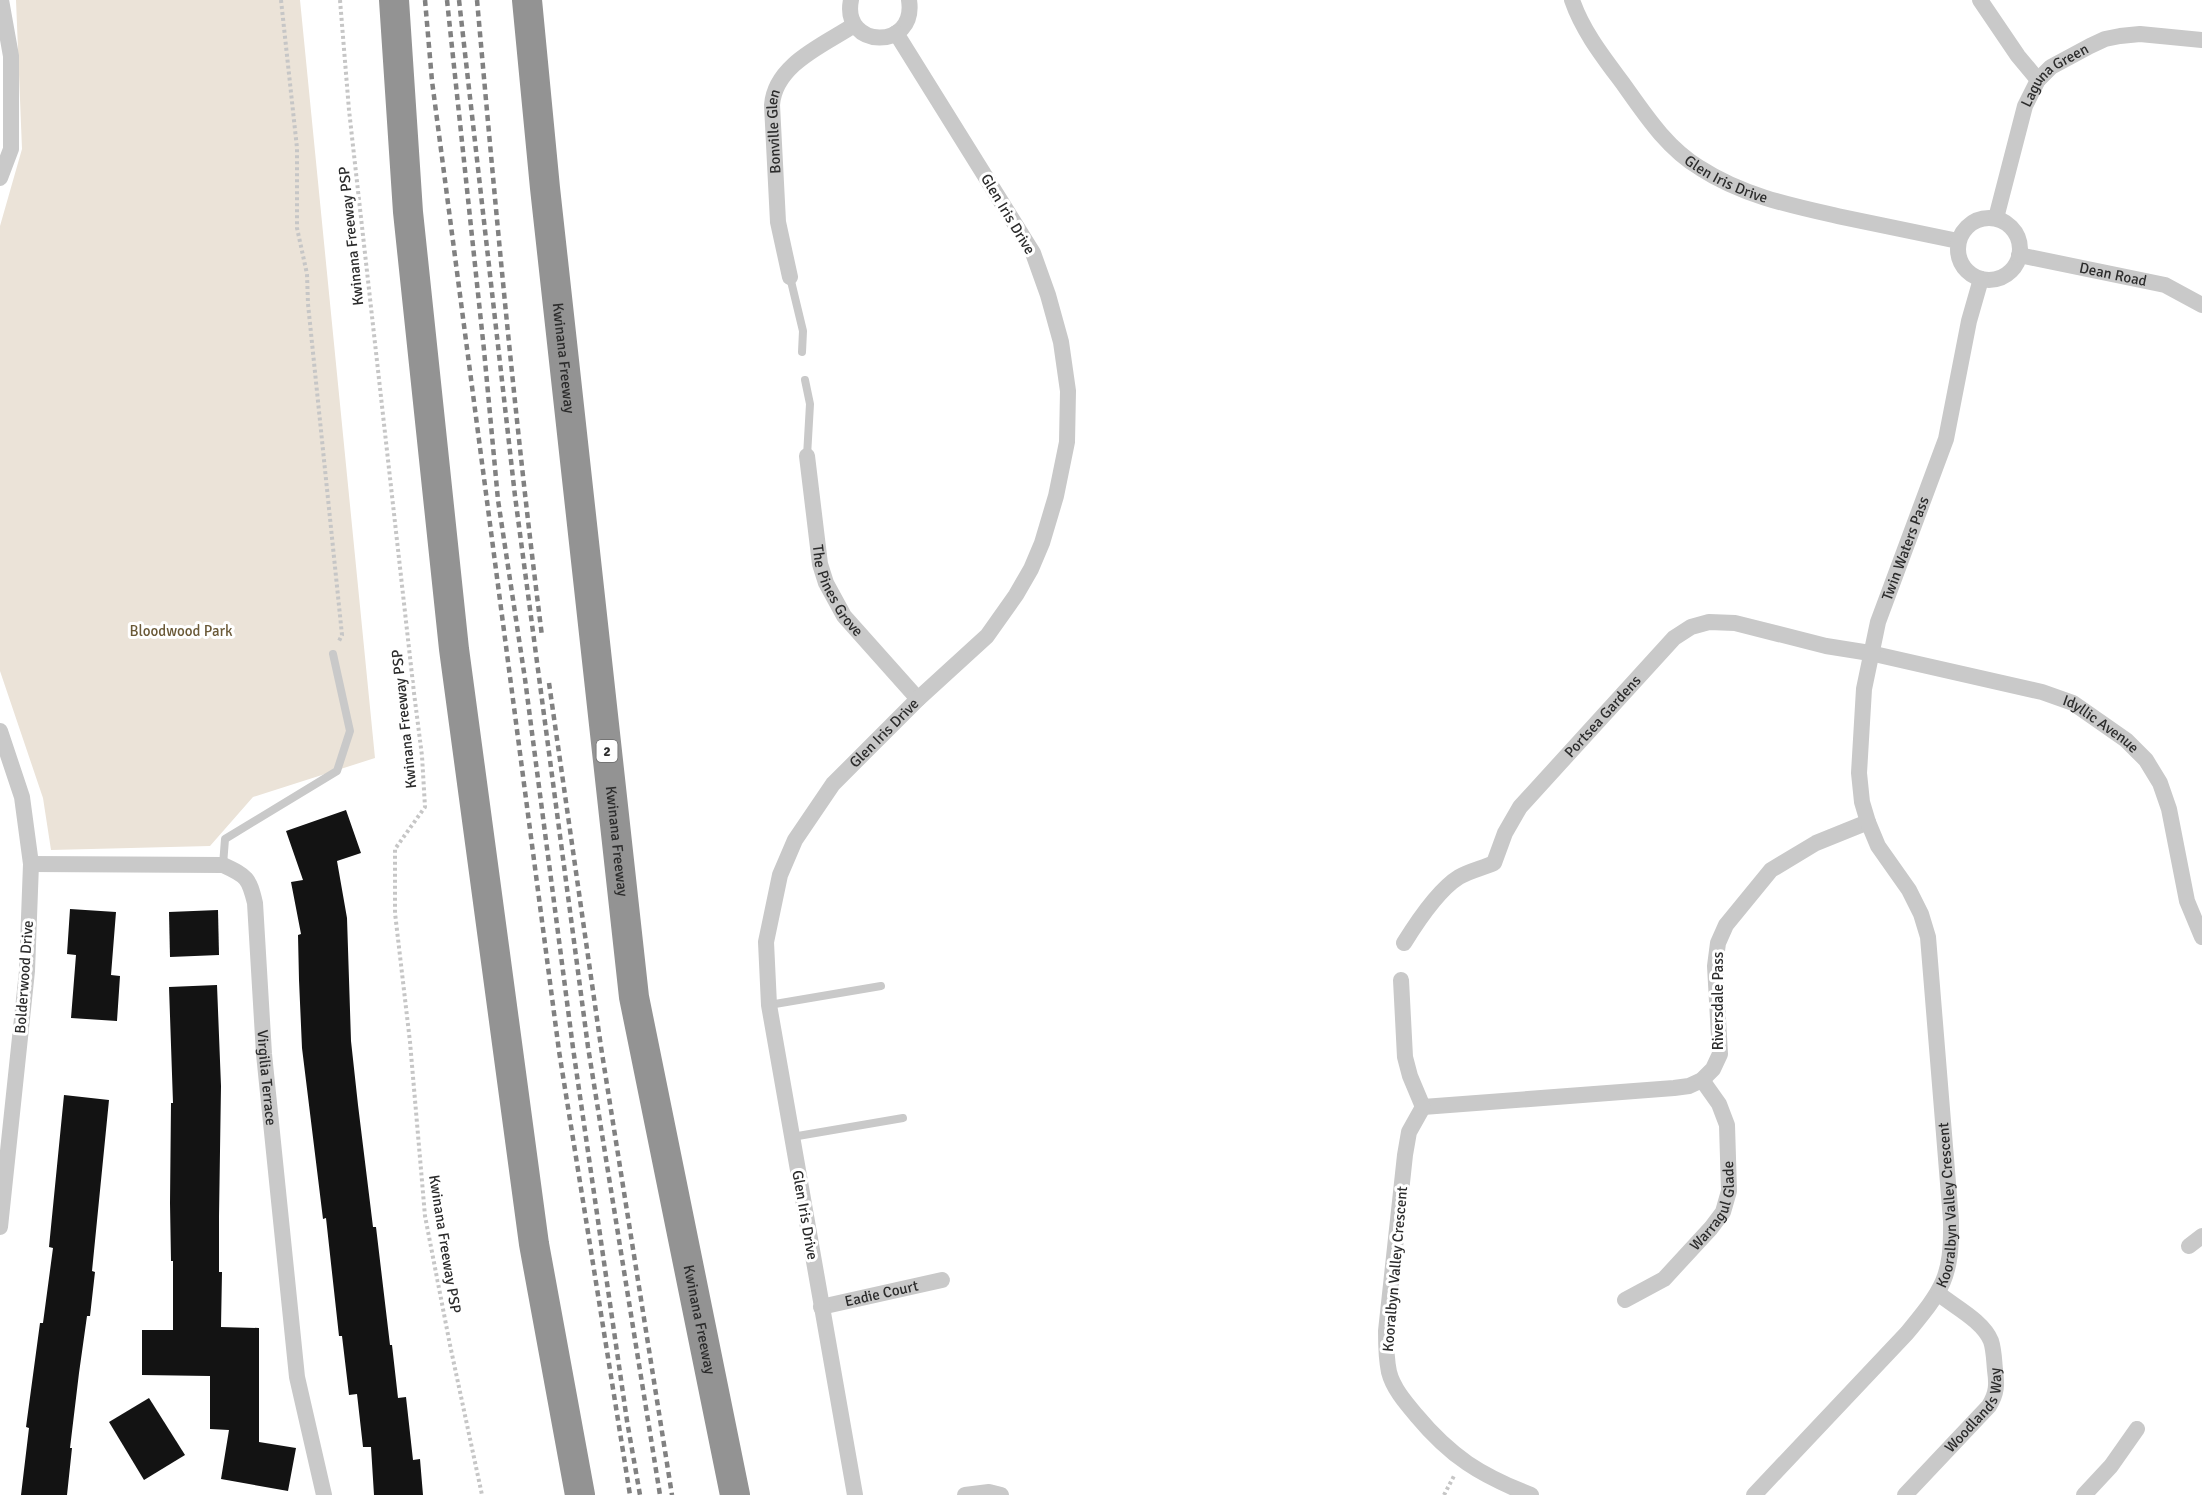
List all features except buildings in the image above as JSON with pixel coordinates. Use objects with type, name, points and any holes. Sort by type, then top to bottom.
[{"type":"highway","points":[[394,0],[408,212],[454,649],[534,1244],[580,1495]]},
{"type":"highway","name":"Kwinana Freeway","points":[[527,0],[545,188],[634,997],[735,1495]]},
{"type":"street","points":[[0,178],[11,149],[11,56],[1,0]]},
{"type":"street","points":[[851,0],[850,14],[854,25],[863,33],[874,38],[885,38],[896,33],[905,25],[910,14],[909,0]]},
{"type":"street","name":"Glen Iris Drive","points":[[1572,0],[1579,20],[1598,50],[1659,133],[1700,168],[1738,188],[1763,197],[1815,211],[1958,242]]},
{"type":"street","points":[[1980,0],[2018,56],[2038,80]]},
{"type":"street","name":"Bonville Glen","points":[[790,277],[778,222],[772,105],[774,91],[781,77],[794,64],[854,25]]},
{"type":"street","name":"Glen Iris Drive","points":[[855,1495],[769,1005],[766,942],[780,875],[795,840],[833,784],[918,699],[987,636],[1016,595],[1042,543],[1067,442],[1068,391],[1061,342],[1048,295],[1032,253],[896,33]]},
{"type":"street","name":"Laguna Green","points":[[1996,218],[2025,106],[2038,80],[2051,66],[2105,39],[2140,34],[2202,40]]},
{"type":"street","points":[[1983,218],[1996,218],[2007,223],[2015,232],[2020,243],[2019,255],[2014,267],[2006,275],[1994,280],[1981,279],[1970,274],[1962,265],[1958,254],[1958,242],[1963,231],[1972,222],[1983,218]]},
{"type":"street","name":"Dean Road","points":[[2019,255],[2165,285],[2202,304]]},
{"type":"street","name":"Twin Waters Pass","points":[[1868,822],[1862,802],[1859,773],[1864,688],[1870,653],[1878,622],[1938,463],[1948,429],[1969,321],[1981,279]]},
{"type":"street","name":"The Pines Grove","points":[[807,456],[820,564],[834,601],[844,616],[918,699]]},
{"type":"street","name":"Portsea Gardens","points":[[1404,943],[1445,889],[1459,877],[1494,863],[1505,833],[1520,807],[1674,638],[1691,627],[1709,622],[1735,623],[1826,646],[1870,653]]},
{"type":"street","name":"Idyllic Avenue","points":[[1870,653],[2042,692],[2073,703],[2126,740],[2146,760],[2160,783],[2169,809],[2187,901],[2202,937]]},
{"type":"street","name":"Bolderwood Drive","points":[[0,731],[22,797],[31,864],[27,971],[0,1227]]},
{"type":"street","name":"Riversdale Pass","points":[[1702,1080],[1713,1069],[1720,1053],[1715,966],[1718,943],[1726,925],[1771,870],[1816,843],[1868,822]]},
{"type":"street","name":"Kooralbyn Valley Crescent","points":[[1754,1495],[1907,1333],[1939,1294],[1947,1275],[1952,1251],[1928,937],[1921,914],[1909,890],[1878,846],[1868,822]]},
{"type":"street","points":[[31,864],[223,865]]},
{"type":"street","name":"Virgilia Terrace","points":[[223,865],[241,873],[251,884],[255,903],[264,1054],[297,1377],[324,1495]]},
{"type":"street","points":[[1401,980],[1405,1057],[1423,1107],[1674,1088],[1689,1086],[1702,1080]]},
{"type":"street","name":"Warragul Glade","points":[[1625,1300],[1664,1279],[1712,1228],[1723,1212],[1730,1191],[1727,1125],[1719,1104],[1702,1080]]},
{"type":"street","name":"Kooralbyn Valley Crescent","points":[[1423,1107],[1410,1132],[1405,1155],[1386,1331],[1386,1353],[1390,1374],[1402,1398],[1441,1443],[1462,1461],[1497,1481],[1531,1495]]},
{"type":"street","name":"Eadie Court","points":[[821,1307],[942,1280]]},
{"type":"street","name":"Woodlands Way","points":[[1905,1495],[1996,1396],[1993,1349],[1990,1339],[1982,1328],[1939,1294]]},
{"type":"street","points":[[2084,1495],[2111,1466],[2137,1429]]},
{"type":"street","points":[[964,1495],[989,1492],[1001,1495]]},
{"type":"lane","points":[[790,277],[803,331],[802,352]]},
{"type":"lane","points":[[805,380],[810,404],[807,456]]},
{"type":"lane","points":[[223,865],[225,839],[337,771],[350,731],[333,654]]},
{"type":"lane","points":[[769,1005],[881,986]]},
{"type":"lane","points":[[792,1137],[903,1118]]},
{"type":"path","points":[[281,0],[297,148],[297,228],[307,274],[308,304],[342,635],[333,654]]},
{"type":"path","name":"Kwinana Freeway PSP","points":[[340,0],[349,110],[422,756],[424,807],[395,849],[395,913],[410,1042],[425,1216],[482,1495]]},
{"type":"path","points":[[1444,1495],[1462,1461]]},
{"type":"green space","name":"Bloodwood Park","points":[[16,0],[300,0],[375,758],[253,797],[210,846],[51,850],[43,798],[0,671],[0,226],[22,149]]},
{"type":"railway","points":[[425,0],[432,81],[559,1051],[630,1495]]},
{"type":"railway","points":[[447,0],[498,500],[525,679],[573,1048],[627,1421],[640,1495]]},
{"type":"railway","points":[[459,0],[515,496],[588,1047],[660,1495]]},
{"type":"railway","points":[[477,0],[515,398],[542,636]]},
{"type":"railway","points":[[549,683],[601,1047],[672,1495]]}]
